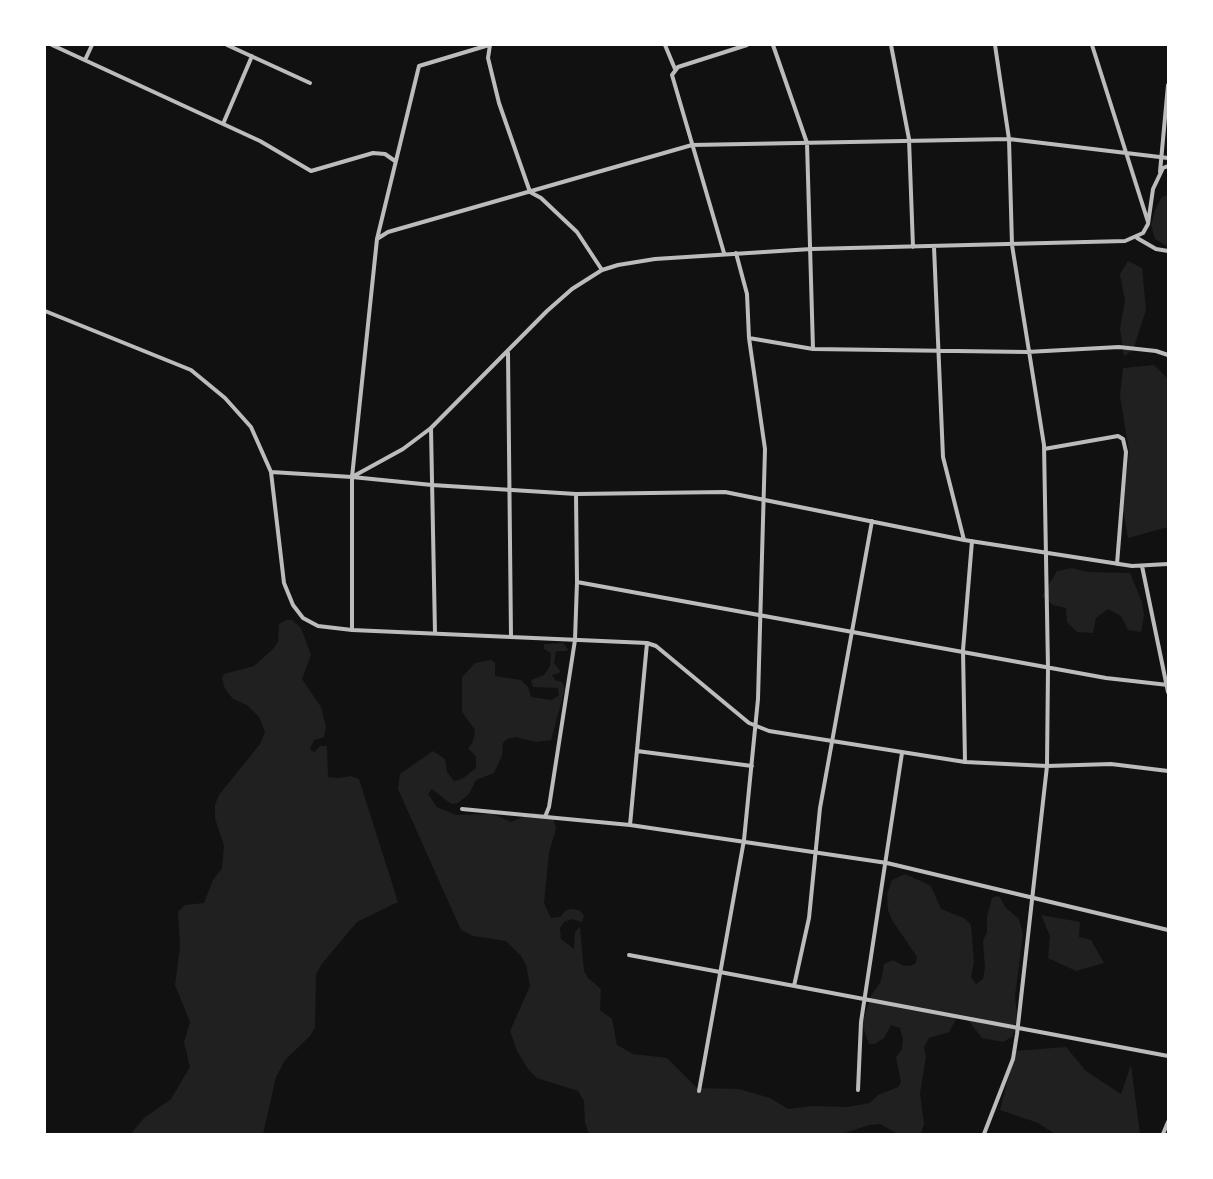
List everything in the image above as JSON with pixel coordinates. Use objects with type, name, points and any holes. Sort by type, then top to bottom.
[{"type":"street","points":[[52,45],[260,141],[310,171],[373,153],[385,154],[396,162]]},
{"type":"street","points":[[85,60],[92,45]]},
{"type":"street","points":[[227,45],[310,83]]},
{"type":"street","points":[[352,630],[352,477],[377,239],[419,66],[489,45],[488,58],[499,102],[530,192],[577,232],[602,270]]},
{"type":"street","points":[[664,45],[675,69]]},
{"type":"street","points":[[724,253],[672,75],[675,69],[747,45]]},
{"type":"street","points":[[773,45],[807,142],[813,349]]},
{"type":"street","points":[[891,45],[909,139],[914,247]]},
{"type":"street","points":[[984,1134],[1013,1059],[1018,1028],[1047,766],[1048,668],[1044,449],[1012,245],[1009,139],[995,45]]},
{"type":"street","points":[[1092,45],[1148,224]]},
{"type":"street","points":[[223,124],[252,56]]},
{"type":"street","points":[[1160,176],[1168,85]]},
{"type":"street","points":[[377,239],[388,232],[692,145],[909,139],[1009,139],[1168,158]]},
{"type":"street","points":[[352,477],[403,449],[431,428],[572,289],[602,270],[655,259],[724,253],[1125,241],[1137,238],[1148,224],[1153,189],[1163,168],[1168,166]]},
{"type":"street","points":[[1137,238],[1156,249],[1168,251]]},
{"type":"street","points":[[934,247],[943,457],[964,540]]},
{"type":"street","points":[[699,1091],[744,840],[756,727],[765,449],[749,338],[747,294],[736,253]]},
{"type":"street","points":[[45,311],[191,370],[225,398],[251,427],[271,472],[284,583],[292,605],[303,618],[318,626],[352,630],[647,643],[656,646],[756,727],[832,743],[965,762],[1047,766],[1111,764],[1168,771]]},
{"type":"street","points":[[749,338],[813,349],[886,352],[937,350],[1027,352],[1119,347],[1156,351],[1168,356]]},
{"type":"street","points":[[508,352],[511,637]]},
{"type":"street","points":[[431,428],[435,633]]},
{"type":"street","points":[[1044,449],[1118,436],[1123,439],[1126,452],[1117,564]]},
{"type":"street","points":[[271,472],[576,494],[715,491],[764,498],[964,540],[1117,564],[1142,566],[1168,564]]},
{"type":"street","points":[[545,817],[549,807],[575,640],[578,582],[576,494]]},
{"type":"street","points":[[794,986],[809,918],[820,808],[854,632],[872,521]]},
{"type":"street","points":[[965,762],[963,650],[972,541]]},
{"type":"street","points":[[1142,566],[1168,692]]},
{"type":"street","points":[[578,582],[963,650],[1048,668],[1167,685]]},
{"type":"street","points":[[630,825],[647,643]]},
{"type":"street","points":[[637,751],[752,766]]},
{"type":"street","points":[[858,1090],[865,999],[902,753]]},
{"type":"street","points":[[462,809],[630,825],[744,840],[887,863],[1168,930]]},
{"type":"street","points":[[629,955],[1168,1056]]},
{"type":"street","points":[[1163,1134],[1168,1122]]},
{"type":"shaded area","points":[[1168,195],[1168,247],[1155,239],[1151,225],[1162,197]]},
{"type":"shaded area","points":[[1128,261],[1142,268],[1146,310],[1133,350],[1124,356],[1120,329],[1125,301],[1120,274]]},
{"type":"shaded area","points":[[1154,365],[1168,379],[1168,527],[1128,538],[1123,509],[1129,451],[1120,396],[1123,368]]},
{"type":"shaded area","points":[[1072,568],[1087,572],[1130,573],[1142,602],[1144,616],[1141,632],[1128,630],[1121,616],[1108,609],[1096,618],[1093,633],[1077,632],[1067,622],[1066,608],[1053,605],[1042,596],[1057,571]]},
{"type":"shaded area","points":[[292,620],[301,628],[311,655],[302,679],[321,707],[326,727],[324,737],[314,740],[310,749],[314,752],[320,746],[327,746],[328,777],[351,776],[359,779],[398,902],[357,922],[321,965],[316,974],[315,1027],[310,1036],[285,1060],[276,1077],[263,1134],[131,1134],[144,1118],[171,1099],[190,1067],[184,1042],[190,1022],[175,985],[180,947],[178,912],[185,905],[204,903],[213,880],[222,868],[224,846],[215,818],[215,805],[219,795],[260,744],[265,732],[259,717],[247,705],[233,699],[225,689],[222,678],[224,674],[254,666],[273,649],[278,642],[279,624]]},
{"type":"shaded area","points":[[563,643],[568,649],[567,651],[556,651],[554,663],[561,672],[552,675],[555,680],[562,682],[565,689],[551,740],[536,742],[516,737],[507,739],[503,743],[502,756],[494,773],[476,780],[469,794],[458,803],[451,804],[432,789],[428,794],[437,807],[456,815],[493,814],[511,822],[534,813],[549,814],[553,817],[556,829],[549,852],[544,903],[551,918],[560,917],[565,911],[571,909],[579,910],[584,915],[582,922],[571,919],[564,922],[560,928],[561,939],[574,949],[575,932],[580,927],[584,971],[588,978],[601,989],[600,1010],[612,1019],[617,1045],[633,1054],[667,1058],[697,1088],[739,1089],[770,1098],[788,1109],[813,1106],[847,1107],[870,1103],[878,1095],[898,1087],[901,1082],[896,1057],[902,1049],[903,1039],[900,1028],[891,1025],[884,1038],[875,1044],[869,1044],[862,1024],[871,996],[881,981],[884,964],[893,960],[902,965],[911,966],[916,963],[917,957],[892,920],[888,910],[887,894],[892,880],[905,874],[931,886],[941,909],[964,918],[971,925],[974,962],[971,977],[976,984],[983,979],[985,968],[983,941],[987,932],[987,917],[992,898],[1000,897],[1005,907],[1019,919],[1023,934],[1015,996],[1017,1016],[1013,1036],[1003,1042],[982,1038],[967,1019],[961,1017],[956,1019],[949,1032],[929,1038],[924,1047],[926,1057],[920,1093],[924,1124],[921,1133],[898,1134],[880,1124],[869,1125],[842,1134],[589,1134],[585,1123],[584,1101],[578,1091],[537,1078],[528,1069],[517,1051],[510,1031],[530,986],[526,965],[521,956],[506,941],[473,936],[461,930],[398,789],[400,774],[433,751],[445,759],[447,772],[454,781],[462,779],[476,768],[476,756],[468,749],[473,741],[475,730],[462,712],[462,677],[475,663],[491,660],[495,663],[495,676],[521,680],[528,687],[531,697],[552,700],[559,695],[558,688],[533,687],[531,680],[544,675],[550,666],[551,653],[544,649],[544,644]]},
{"type":"shaded area","points":[[1041,915],[1080,922],[1079,937],[1091,940],[1104,963],[1076,971],[1048,958],[1050,936]]},
{"type":"shaded area","points":[[1066,1047],[1086,1071],[1121,1094],[1131,1065],[1140,1134],[1055,1134],[1038,1123],[1000,1110],[1015,1051]]}]
